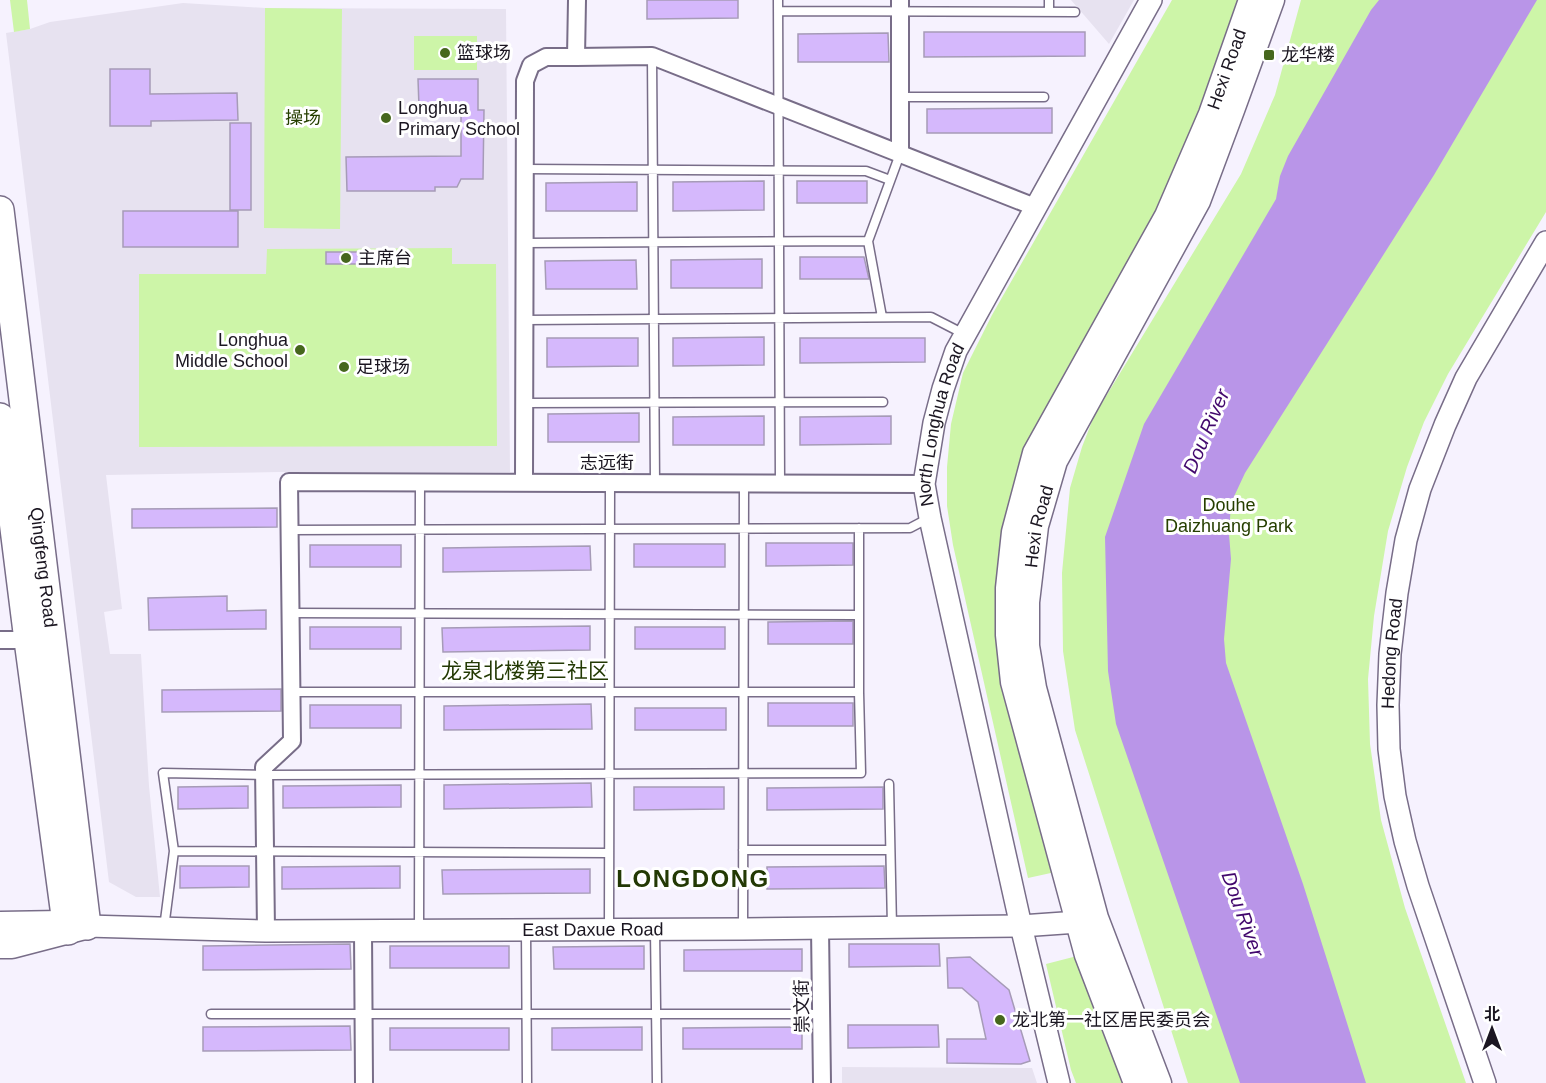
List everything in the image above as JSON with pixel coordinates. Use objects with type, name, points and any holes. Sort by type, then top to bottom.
[{"type":"main road","name":"Hexi Road","points":[[1159,1083],[1087,920],[1013,682],[1008,635],[1008,588],[1014,532],[1035,453],[1167,216],[1212,114],[1251,0]]},
{"type":"main road","name":"Hexi Road","points":[[1136,1083],[1087,955],[1087,920],[1027,646],[1027,602],[1036,526],[1055,461],[1198,201],[1272,0]]},
{"type":"main road","name":"Qingfeng Road","points":[[0,210],[74,927]]},
{"type":"main road","name":"Qingfeng Road","points":[[0,417],[28,640],[74,927]]},
{"type":"main road","name":"East Daxue Road","points":[[0,924],[74,927]]},
{"type":"main road","name":"East Daxue Road","points":[[0,946],[12,946],[74,927]]},
{"type":"street","points":[[576,0],[576,57]]},
{"type":"street","name":"North Longhua Road","points":[[1059,1083],[1021,926],[924,484],[934,423],[956,351],[1151,0]]},
{"type":"street","points":[[900,6],[900,154]]},
{"type":"street","points":[[524,483],[525,81],[531,65],[546,57],[652,56],[1035,207]]},
{"type":"street","name":"Hedong Road","points":[[1485,1083],[1418,886],[1395,796],[1389,749],[1390,654],[1406,540],[1420,489],[1466,378],[1546,242]]},
{"type":"street","name":"志远街","points":[[290,530],[289,482],[924,484]]},
{"type":"street","points":[[266,931],[264,767],[292,741],[290,530]]},
{"type":"street","points":[[0,640],[28,640]]},
{"type":"street","name":"East Daxue Road","points":[[74,927],[266,931],[609,930],[1021,926],[1087,920]]},
{"type":"street","name":"崇文街","points":[[820,928],[822,1083]]},
{"type":"street","points":[[363,931],[364,1083]]},
{"type":"lane","points":[[778,0],[780,483]]},
{"type":"lane","points":[[1049,0],[1049,12]]},
{"type":"lane","points":[[778,11],[900,6],[1075,12]]},
{"type":"lane","points":[[652,56],[655,483]]},
{"type":"lane","points":[[900,97],[1044,97]]},
{"type":"lane","points":[[882,317],[868,241],[900,154]]},
{"type":"lane","points":[[525,169],[866,171],[890,180]]},
{"type":"lane","points":[[525,243],[868,241]]},
{"type":"lane","points":[[525,320],[931,317],[965,334]]},
{"type":"lane","points":[[524,403],[883,402]]},
{"type":"lane","points":[[420,482],[420,930]]},
{"type":"lane","points":[[609,930],[610,483]]},
{"type":"lane","points":[[743,929],[744,483]]},
{"type":"lane","points":[[290,530],[910,528],[930,518]]},
{"type":"lane","points":[[164,928],[174,851],[163,773],[265,775],[861,773],[859,528]]},
{"type":"lane","points":[[290,613],[859,615]]},
{"type":"lane","points":[[291,692],[859,692]]},
{"type":"lane","points":[[889,784],[892,927]]},
{"type":"lane","points":[[743,850],[890,850]]},
{"type":"lane","points":[[174,851],[609,853]]},
{"type":"lane","points":[[655,929],[657,1083]]},
{"type":"lane","points":[[526,930],[527,1083]]},
{"type":"lane","points":[[211,1014],[821,1014]]},
{"type":"shaded area","points":[[1071,0],[1134,0],[1109,44]]},
{"type":"shaded area","name":"Longhua Middle School","points":[[183,3],[265,8],[506,9],[510,472],[106,475],[122,609],[104,612],[110,654],[141,654],[149,786],[160,897],[136,897],[109,882],[6,33],[30,29],[50,22]]},
{"type":"shaded area","points":[[842,1067],[1032,1068],[1037,1083],[842,1083]]},
{"type":"green space","points":[[10,0],[27,0],[30,29],[14,32]]},
{"type":"green space","points":[[1172,0],[1245,0],[1170,192],[1065,372],[1017,484],[1060,871],[1028,878],[953,545],[947,506],[947,467],[951,424],[963,373],[992,315]]},
{"type":"green space","name":"Douhe Daizhuang Park","points":[[1301,0],[1546,0],[1546,212],[1448,374],[1424,422],[1407,467],[1388,531],[1374,616],[1368,679],[1370,744],[1381,820],[1405,908],[1466,1083],[1188,1083],[1075,730],[1063,651],[1062,573],[1070,488],[1082,447],[1094,416],[1241,174],[1275,95]]},
{"type":"green space","name":"操场","points":[[265,8],[342,9],[340,229],[264,228]]},
{"type":"green space","name":"篮球场","points":[[414,36],[477,36],[477,70],[414,70]]},
{"type":"green space","points":[[452,248],[452,264],[496,264],[497,446],[139,447],[139,274],[266,274],[267,249]]},
{"type":"green space","points":[[1081,955],[1133,1083],[1076,1083],[1046,964]]},
{"type":"water","name":"Dou River","points":[[1379,0],[1537,0],[1434,175],[1245,473],[1231,503],[1229,534],[1231,559],[1224,639],[1226,663],[1303,884],[1366,1083],[1240,1083],[1116,724],[1108,671],[1105,537],[1144,424],[1276,199],[1280,176],[1288,156],[1371,10]]},
{"type":"building","points":[[647,0],[738,0],[738,18],[647,19]]},
{"type":"building","points":[[924,32],[1085,32],[1085,56],[924,57]]},
{"type":"building","points":[[888,33],[889,62],[798,62],[798,34]]},
{"type":"building","points":[[110,69],[150,69],[150,94],[237,93],[238,120],[151,121],[151,126],[110,126]]},
{"type":"building","points":[[418,79],[478,79],[478,110],[484,110],[483,179],[461,179],[457,187],[435,187],[435,191],[347,191],[346,157],[461,156],[461,107],[419,107]]},
{"type":"building","points":[[1052,108],[1052,133],[927,133],[927,109]]},
{"type":"building","points":[[230,123],[251,123],[251,210],[230,210]]},
{"type":"building","points":[[764,181],[764,210],[673,211],[673,182]]},
{"type":"building","points":[[797,181],[867,181],[867,203],[797,203]]},
{"type":"building","points":[[637,182],[637,211],[546,211],[546,183]]},
{"type":"building","points":[[123,211],[238,211],[238,247],[123,247]]},
{"type":"building","name":"主席台","points":[[326,252],[367,252],[367,264],[326,264]]},
{"type":"building","points":[[800,257],[864,257],[869,279],[800,279]]},
{"type":"building","points":[[762,259],[762,288],[671,288],[671,260]]},
{"type":"building","points":[[636,260],[637,289],[546,289],[545,261]]},
{"type":"building","points":[[764,337],[764,365],[673,366],[673,338]]},
{"type":"building","points":[[547,338],[638,338],[638,366],[547,367]]},
{"type":"building","points":[[800,338],[925,338],[925,362],[800,363]]},
{"type":"building","points":[[639,413],[639,442],[548,442],[548,414]]},
{"type":"building","points":[[764,416],[764,445],[673,445],[673,417]]},
{"type":"building","points":[[891,416],[891,444],[800,445],[800,417]]},
{"type":"building","points":[[277,508],[277,527],[132,528],[132,509]]},
{"type":"building","points":[[766,543],[853,543],[853,565],[766,566]]},
{"type":"building","points":[[634,544],[725,544],[725,567],[634,567]]},
{"type":"building","points":[[310,545],[401,545],[401,567],[310,567]]},
{"type":"building","points":[[590,546],[591,570],[443,572],[443,548]]},
{"type":"building","points":[[227,596],[227,611],[266,610],[266,629],[149,630],[148,598]]},
{"type":"building","points":[[853,621],[853,644],[768,644],[768,622]]},
{"type":"building","points":[[590,626],[590,650],[443,652],[442,628]]},
{"type":"building","points":[[310,627],[401,627],[401,649],[310,649]]},
{"type":"building","points":[[635,627],[725,627],[725,649],[635,649]]},
{"type":"building","points":[[281,689],[281,711],[162,712],[162,690]]},
{"type":"building","points":[[768,703],[853,703],[853,726],[768,726]]},
{"type":"building","points":[[591,704],[592,729],[444,730],[444,706]]},
{"type":"building","points":[[310,705],[401,705],[401,728],[310,728]]},
{"type":"building","points":[[635,708],[726,708],[726,730],[635,730]]},
{"type":"building","points":[[591,783],[592,807],[444,809],[444,785]]},
{"type":"building","points":[[401,785],[401,807],[283,808],[283,786]]},
{"type":"building","points":[[248,786],[248,808],[178,809],[178,787]]},
{"type":"building","points":[[634,787],[724,787],[724,809],[634,810]]},
{"type":"building","points":[[883,787],[883,809],[767,810],[767,788]]},
{"type":"building","points":[[180,866],[249,866],[249,887],[180,888]]},
{"type":"building","points":[[400,866],[400,888],[282,889],[282,867]]},
{"type":"building","points":[[884,866],[885,888],[767,889],[767,867]]},
{"type":"building","points":[[590,869],[590,893],[443,894],[442,870]]},
{"type":"building","points":[[350,944],[351,969],[203,970],[203,946]]},
{"type":"building","points":[[849,944],[939,944],[940,966],[849,967]]},
{"type":"building","points":[[390,946],[509,946],[509,968],[390,968]]},
{"type":"building","points":[[644,946],[644,969],[554,969],[553,947]]},
{"type":"building","points":[[802,949],[802,971],[684,971],[684,950]]},
{"type":"building","name":"龙北第一社区居民委员会","points":[[970,957],[1009,990],[1030,1061],[1021,1064],[947,1063],[947,1039],[986,1039],[978,1002],[962,988],[948,988],[947,958]]},
{"type":"building","points":[[848,1025],[938,1025],[939,1047],[848,1048]]},
{"type":"building","points":[[350,1026],[351,1050],[203,1051],[203,1027]]},
{"type":"building","points":[[642,1027],[642,1050],[552,1050],[552,1028]]},
{"type":"building","points":[[802,1027],[802,1049],[683,1049],[683,1028]]},
{"type":"building","points":[[390,1028],[509,1028],[509,1050],[390,1050]]},
{"type":"place","name":"篮球场","points":[[445,53]]},
{"type":"place","name":"龙华楼","points":[[1269,55]]},
{"type":"place","name":"Longhua Primary School","points":[[386,118]]},
{"type":"place","name":"主席台","points":[[346,258]]},
{"type":"place","name":"Longhua Middle School","points":[[300,350]]},
{"type":"place","name":"足球场","points":[[344,367]]},
{"type":"place","name":"龙北第一社区居民委员会","points":[[1000,1020]]},
{"type":"district","name":"龙泉北楼第三社区","points":[[525,670]]},
{"type":"district","name":"LONGDONG","points":[[693,878]]}]
